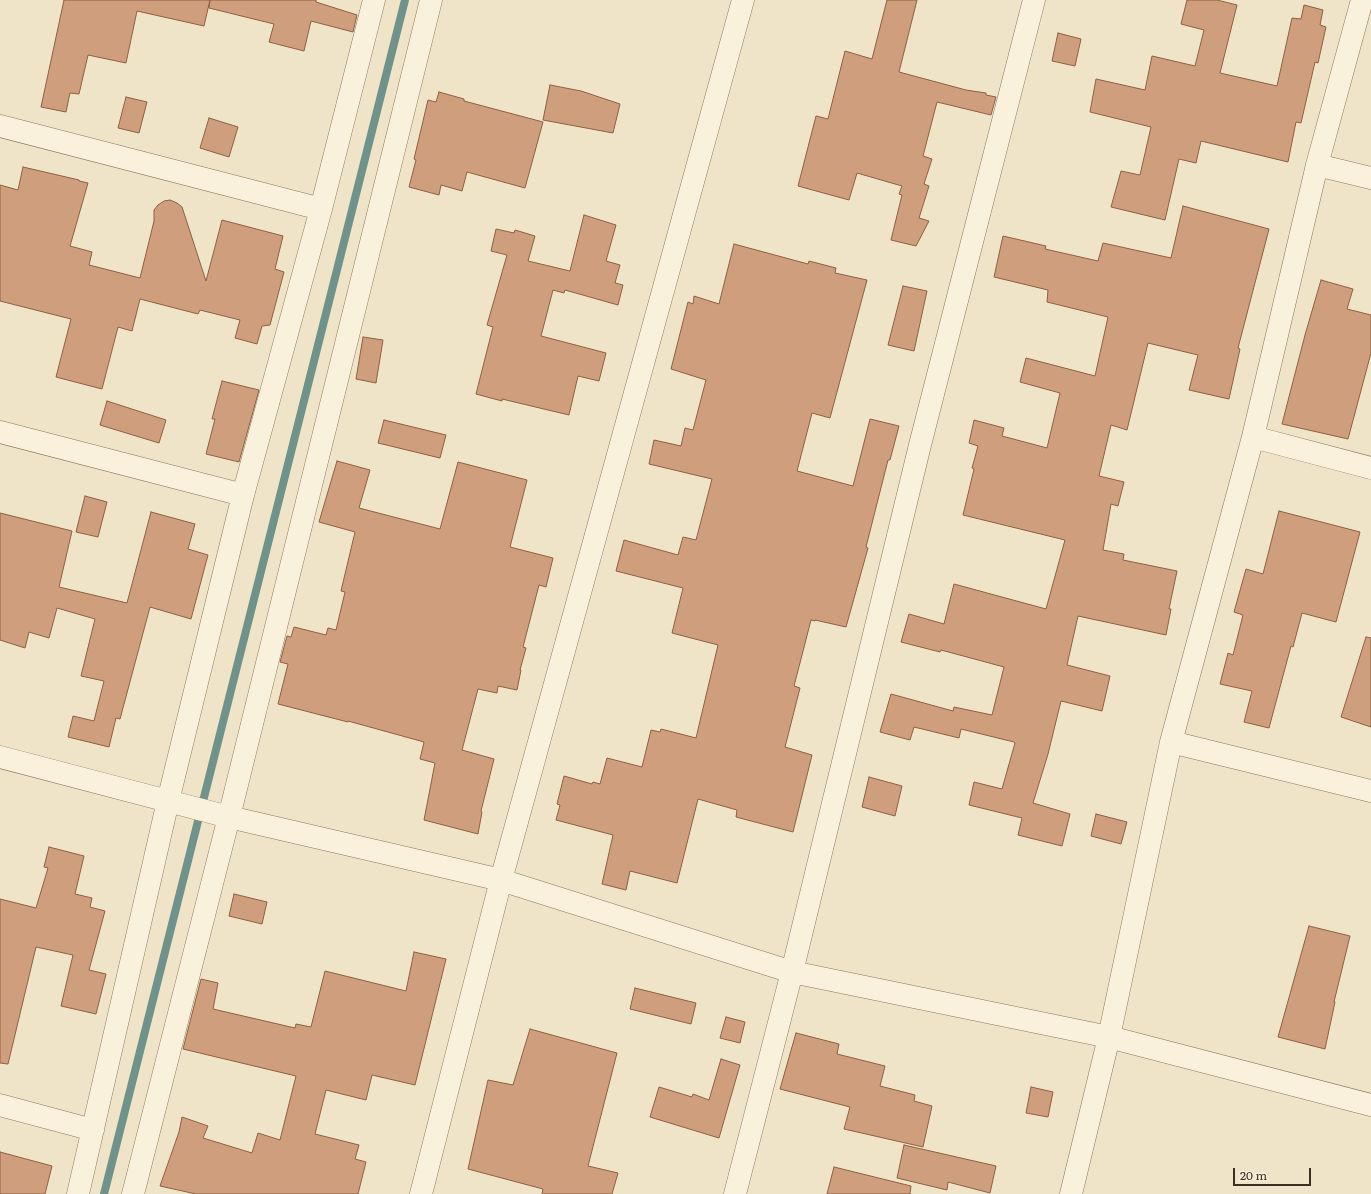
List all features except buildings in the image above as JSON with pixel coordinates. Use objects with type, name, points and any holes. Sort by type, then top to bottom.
[{"type":"street","points":[[78,1194],[176,803],[243,495],[321,209],[374,0]]},
{"type":"street","points":[[133,1194],[222,815],[431,0]]},
{"type":"street","points":[[421,1194],[501,880],[743,0]]},
{"type":"street","points":[[735,1194],[792,972],[922,437],[1034,0]]},
{"type":"street","points":[[1071,1194],[1109,1037],[1171,742],[1253,437],[1318,165],[1362,0]]},
{"type":"street","points":[[0,126],[321,209]]},
{"type":"street","points":[[1318,165],[1371,178]]},
{"type":"street","points":[[0,432],[243,495]]},
{"type":"street","points":[[1253,437],[1371,468]]},
{"type":"street","points":[[1171,742],[1371,791]]},
{"type":"street","points":[[0,757],[222,815],[501,880],[792,972],[1109,1037],[1371,1105]]},
{"type":"street","points":[[0,1105],[93,1130]]},
{"type":"waterway","points":[[104,1194],[405,0]]}]
